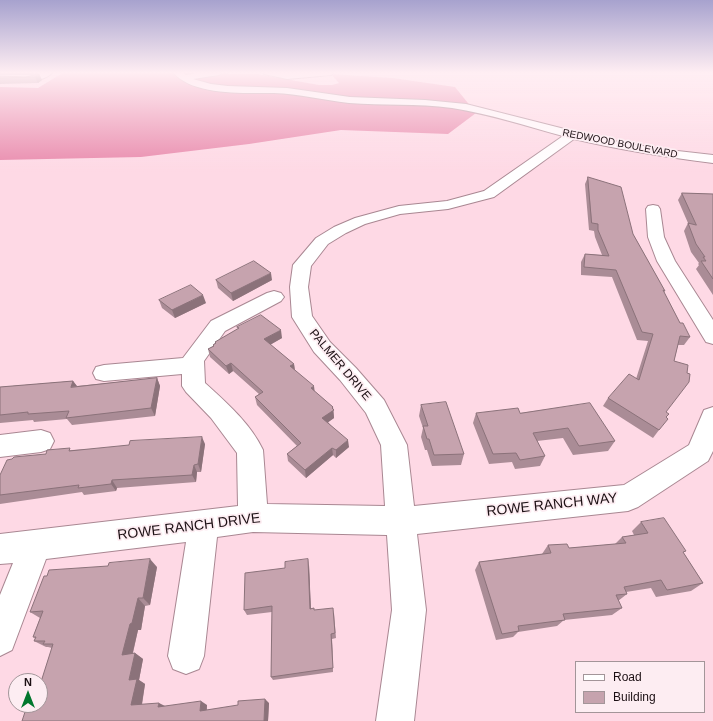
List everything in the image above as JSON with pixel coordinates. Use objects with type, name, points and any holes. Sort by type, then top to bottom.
[{"type":"street","name":"REDWOOD BOULEVARD","points":[[453,106],[495,114],[572,135],[621,146],[713,159]]},
{"type":"street","name":"PALMER DRIVE","points":[[395,721],[409,610],[394,445],[375,407],[348,374],[322,347],[302,316],[299,287],[302,265],[322,241],[340,230],[360,221],[399,210],[448,205],[489,194],[572,135]]},
{"type":"street","points":[[550,151],[579,146],[621,146]]},
{"type":"street","points":[[653,209],[656,237],[666,261],[713,338]]},
{"type":"street","points":[[253,518],[250,450],[220,411],[194,386],[193,360],[218,326],[274,297]]},
{"type":"street","points":[[104,373],[193,365]]},
{"type":"street","name":"ROWE RANCH WAY","points":[[402,521],[628,498],[699,453],[713,417]]},
{"type":"street","points":[[2,449],[41,441]]},
{"type":"street","name":"ROWE RANCH DRIVE","points":[[0,549],[253,518],[402,521]]},
{"type":"street","points":[[186,656],[204,525]]},
{"type":"street","points":[[0,638],[36,545]]},
{"type":"shaded area","points":[[0,106],[470,106],[476,113],[448,134],[341,130],[249,144],[141,157],[0,160]]},
{"type":"building","points":[[588,177],[621,187],[633,234],[665,291],[663,290],[680,323],[683,323],[690,337],[680,336],[674,361],[688,365],[687,373],[690,374],[689,382],[666,412],[669,414],[666,417],[668,419],[659,430],[608,398],[629,374],[639,380],[653,334],[642,332],[616,270],[584,267],[585,254],[609,256],[598,230],[598,224],[592,223]]},
{"type":"building","points":[[682,193],[713,194],[713,279],[701,261],[706,261],[696,244],[688,223],[696,225]]},
{"type":"building","points":[[254,261],[271,273],[231,293],[216,280]]},
{"type":"building","points":[[191,285],[203,295],[172,310],[159,300]]},
{"type":"building","points":[[261,315],[281,330],[264,339],[294,364],[290,366],[314,386],[311,388],[333,407],[332,408],[334,410],[322,418],[348,440],[336,450],[332,448],[305,470],[287,454],[301,443],[255,397],[263,392],[231,363],[226,366],[208,349],[214,346],[213,345],[216,343],[215,342],[239,328],[237,327]]},
{"type":"building","points":[[157,378],[151,408],[66,418],[69,411],[28,414],[28,412],[0,415],[0,387],[73,381],[71,387]]},
{"type":"building","points":[[446,402],[464,454],[434,455],[429,439],[427,439],[423,426],[428,426],[421,405]]},
{"type":"building","points":[[590,403],[615,441],[579,446],[568,428],[533,433],[545,456],[520,460],[516,453],[493,454],[476,413],[518,408],[520,413]]},
{"type":"building","points":[[202,437],[198,464],[194,465],[192,475],[112,480],[111,484],[78,488],[79,485],[0,495],[0,475],[7,460],[14,457],[46,454],[47,450],[70,448],[69,451],[129,445],[130,441]]},
{"type":"building","points":[[664,518],[686,551],[683,552],[703,583],[667,590],[661,580],[624,587],[627,594],[616,595],[622,608],[563,614],[565,620],[518,626],[519,631],[502,634],[479,562],[551,553],[548,545],[567,544],[569,548],[626,543],[622,537],[648,533],[641,522]]},
{"type":"building","points":[[150,559],[143,598],[138,598],[122,655],[135,653],[129,680],[137,679],[131,705],[159,703],[158,707],[201,701],[200,711],[238,705],[238,701],[265,699],[264,721],[22,721],[25,713],[48,713],[48,673],[44,673],[53,644],[43,644],[45,641],[34,641],[36,637],[33,637],[43,611],[30,612],[44,576],[47,576],[49,570],[108,566],[109,563]]},
{"type":"building","points":[[308,559],[310,609],[333,608],[335,633],[331,634],[333,668],[271,677],[272,606],[244,610],[245,573],[285,568],[285,562]]}]
